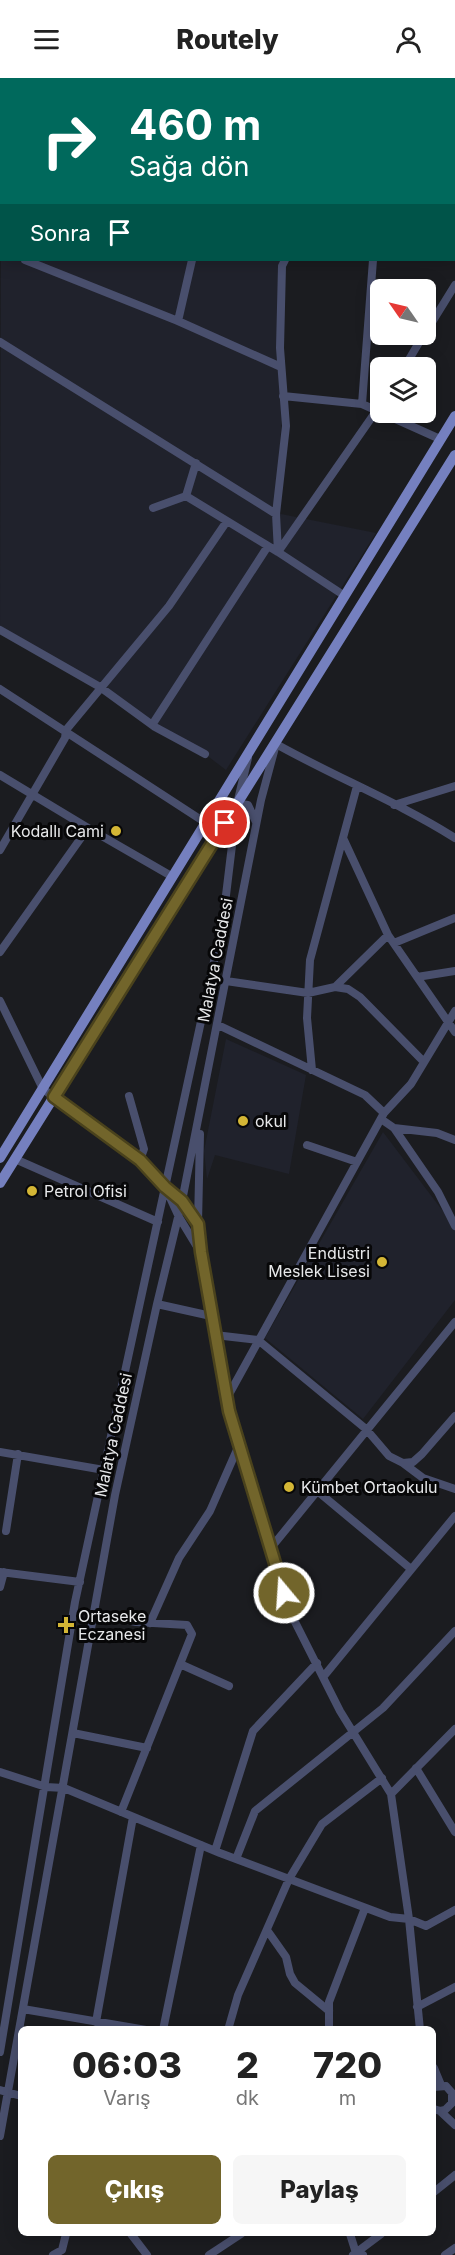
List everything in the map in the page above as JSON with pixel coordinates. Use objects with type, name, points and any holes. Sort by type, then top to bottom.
[{"type":"main road","points":[[0,1158],[455,416]]},
{"type":"main road","points":[[0,1183],[455,455]]},
{"type":"street","points":[[28,261],[178,321],[281,367]]},
{"type":"street","points":[[178,321],[192,261]]},
{"type":"street","points":[[278,552],[276,514],[286,426],[280,348],[282,266],[284,261]]},
{"type":"street","points":[[372,279],[373,261]]},
{"type":"street","points":[[436,314],[455,285]]},
{"type":"street","points":[[362,404],[370,304]]},
{"type":"street","points":[[0,342],[276,514]]},
{"type":"street","points":[[283,396],[370,406]]},
{"type":"street","points":[[278,552],[370,421]]},
{"type":"street","points":[[409,423],[440,439]]},
{"type":"street","points":[[186,496],[196,463]]},
{"type":"street","points":[[153,508],[186,496]]},
{"type":"street","points":[[186,496],[345,596]]},
{"type":"street","points":[[0,850],[65,738],[66,730],[169,606],[227,521]]},
{"type":"street","points":[[152,725],[268,546]]},
{"type":"street","points":[[0,630],[100,687],[152,725],[205,754]]},
{"type":"street","points":[[0,688],[206,823]]},
{"type":"street","points":[[276,744],[455,838]]},
{"type":"street","name":"Malatya Caddesi","points":[[19,2026],[116,1495],[157,1304],[182,1201],[257,823],[276,744]]},
{"type":"street","points":[[0,2052],[80,1582],[223,920],[237,804],[250,751]]},
{"type":"street","points":[[0,775],[173,877]]},
{"type":"street","points":[[312,1070],[308,1018],[310,960],[357,786]]},
{"type":"street","points":[[394,805],[455,786]]},
{"type":"street","points":[[220,801],[248,806],[257,823]]},
{"type":"street","points":[[0,952],[88,828]]},
{"type":"street","points":[[343,838],[388,935],[455,1032]]},
{"type":"street","points":[[393,943],[455,918]]},
{"type":"street","points":[[335,987],[388,935]]},
{"type":"street","points":[[417,977],[455,971]]},
{"type":"street","points":[[226,981],[309,993],[335,987],[348,989],[360,997],[424,1062]]},
{"type":"street","points":[[0,1001],[43,1089],[140,1160],[165,1187],[182,1201],[198,1224]]},
{"type":"street","points":[[226,1399],[383,1116],[411,1084],[455,1011]]},
{"type":"street","points":[[218,1025],[365,1095],[394,1128],[438,1191],[455,1226]]},
{"type":"street","points":[[129,1096],[144,1149],[140,1160]]},
{"type":"street","points":[[201,1107],[198,1224],[226,1399],[291,1614],[353,1732],[392,1794],[409,1919],[419,2026]]},
{"type":"street","points":[[394,1128],[437,1133],[455,1140]]},
{"type":"street","points":[[308,1145],[357,1162]]},
{"type":"street","points":[[15,1159],[158,1222]]},
{"type":"street","points":[[165,1187],[178,1216],[201,1252]]},
{"type":"street","points":[[157,1304],[212,1316]]},
{"type":"street","points":[[270,1549],[366,1429],[453,1326]]},
{"type":"street","points":[[215,1335],[258,1340],[366,1429],[389,1456],[403,1462],[423,1478],[455,1489]]},
{"type":"street","points":[[403,1462],[413,1462],[455,1416]]},
{"type":"street","points":[[150,1623],[179,1558],[210,1511],[239,1445]]},
{"type":"street","points":[[0,1452],[104,1470]]},
{"type":"street","points":[[6,1532],[18,1454]]},
{"type":"street","points":[[316,1491],[411,1569]]},
{"type":"street","points":[[324,1676],[455,1516]]},
{"type":"street","points":[[0,1587],[2,1572],[80,1582]]},
{"type":"street","points":[[93,1613],[150,1623],[187,1625],[192,1634],[121,1812]]},
{"type":"street","points":[[236,1859],[255,1811],[383,1708],[455,1631]]},
{"type":"street","points":[[215,1851],[253,1731],[317,1663]]},
{"type":"street","points":[[180,1664],[229,1686]]},
{"type":"street","points":[[392,1794],[455,1729]]},
{"type":"street","points":[[72,1733],[147,1748]]},
{"type":"street","points":[[416,1768],[455,1832]]},
{"type":"street","points":[[0,1772],[46,1787],[64,1788],[215,1851],[390,1917],[409,1919],[426,1926],[455,1910]]},
{"type":"street","points":[[229,2026],[238,1995],[289,1879],[322,1824],[382,1778]]},
{"type":"street","points":[[96,2022],[133,1817]]},
{"type":"street","points":[[164,2026],[201,1845]]},
{"type":"street","points":[[329,2026],[329,2002],[365,1908]]},
{"type":"street","points":[[267,1930],[286,1957],[295,1983],[329,2011]]},
{"type":"street","points":[[417,2007],[455,1987]]},
{"type":"street","points":[[23,2009],[121,2026]]},
{"type":"street","name":"Malatya Caddesi","points":[[0,2136],[4,2091],[18,2031]]},
{"type":"street","points":[[436,2110],[445,2110],[453,2097],[437,2086]]},
{"type":"street","points":[[436,2111],[455,2125]]},
{"type":"street","points":[[436,2190],[455,2175]]},
{"type":"street","points":[[53,2255],[62,2250],[66,2236]]},
{"type":"street","points":[[133,2236],[147,2255]]},
{"type":"street","points":[[209,2255],[221,2252],[240,2236]]},
{"type":"street","points":[[351,2236],[358,2254],[379,2236]]},
{"type":"street","points":[[445,2255],[455,2248]]},
{"type":"shaded area","points":[[1,261],[285,261],[283,396],[276,513],[376,533],[226,770],[205,754],[0,630]]},
{"type":"shaded area","points":[[226,1039],[306,1075],[289,1174],[215,1155],[207,1179],[204,1151]]},
{"type":"shaded area","name":"Endüstri Meslek Lisesi","points":[[383,1132],[442,1210],[455,1223],[455,1300],[363,1419],[265,1338]]},
{"type":"place","name":"Kodallı Cami","points":[[116,831]]},
{"type":"place","name":"okul","points":[[243,1121]]},
{"type":"place","name":"Petrol Ofisi","points":[[32,1191]]},
{"type":"place","name":"Endüstri Meslek Lisesi","points":[[382,1262]]},
{"type":"place","name":"Kümbet Ortaokulu","points":[[289,1487]]},
{"type":"place","name":"Ortaseke Eczanesi","points":[[66,1625]]},
{"type":"route","points":[[225,823],[54,1097],[140,1160],[165,1187],[182,1201],[198,1224],[229,1411],[284,1593]]}]
